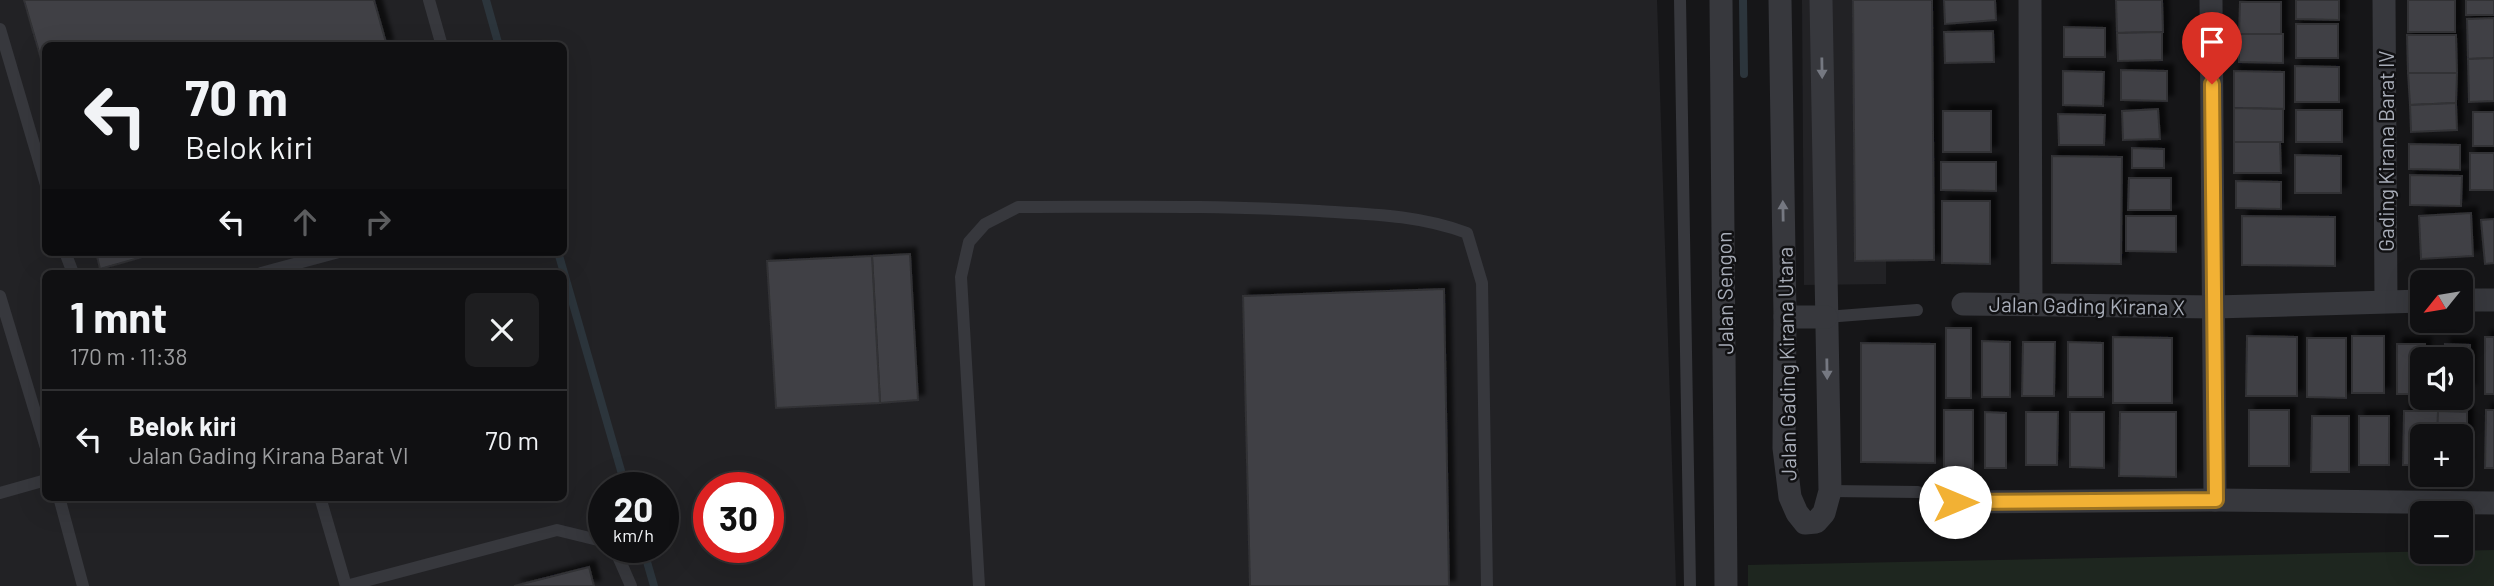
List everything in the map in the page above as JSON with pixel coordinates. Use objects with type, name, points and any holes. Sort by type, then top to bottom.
[{"type":"street","name":"Jalan Sengon","points":[[1721,0],[1726,586]]},
{"type":"street","name":"Jalan Gading Kirana Utara","points":[[1780,0],[1785,317],[1784,448],[1790,497],[1805,523],[1816,522],[1824,513],[1830,491],[1821,0]]},
{"type":"street","points":[[2031,0],[2031,304]]},
{"type":"street","points":[[2211,0],[2216,500]]},
{"type":"street","name":"Gading Kirana Barat IV","points":[[2384,0],[2386,301]]},
{"type":"street","points":[[2473,300],[2494,300]]},
{"type":"street","name":"Jalan Gading Kirana X","points":[[1963,304],[2215,307],[2410,301]]},
{"type":"street","points":[[1785,317],[1826,317]]},
{"type":"street","points":[[1955,502],[2216,500],[2494,503]]},
{"type":"lane","points":[[429,0],[441,42]]},
{"type":"lane","points":[[1680,0],[1690,586]]},
{"type":"lane","points":[[0,29],[42,171]]},
{"type":"lane","points":[[979,586],[961,277],[969,242],[985,224],[1018,207],[1254,207],[1387,215],[1439,222],[1467,233],[1482,283],[1487,586]]},
{"type":"lane","points":[[272,270],[324,256]]},
{"type":"lane","points":[[0,296],[42,435]]},
{"type":"lane","points":[[1826,317],[1917,310]]},
{"type":"lane","points":[[0,493],[42,481]]},
{"type":"lane","points":[[1830,491],[1918,492]]},
{"type":"lane","points":[[61,501],[83,586]]},
{"type":"lane","points":[[321,501],[346,586],[557,530],[588,538]]},
{"type":"lane","points":[[621,563],[631,586]]},
{"type":"shaded area","points":[[0,0],[1657,0],[1676,586],[0,586]]},
{"type":"shaded area","points":[[1802,0],[1887,0],[1886,284],[1804,285]]},
{"type":"shaded area","points":[[2473,550],[2494,550],[2494,586],[1748,586],[1748,565],[2410,552],[2410,564],[2473,564]]},
{"type":"building","points":[[24,0],[374,0],[386,42],[42,42],[42,62]]},
{"type":"building","points":[[1853,0],[1932,0],[1934,260],[1855,261]]},
{"type":"building","points":[[1944,0],[1995,0],[1996,20],[1945,24]]},
{"type":"building","points":[[2116,0],[2162,0],[2163,32],[2117,33]]},
{"type":"building","points":[[2296,0],[2339,0],[2339,20],[2296,19]]},
{"type":"building","points":[[2408,0],[2455,0],[2455,32],[2408,32]]},
{"type":"building","points":[[2466,0],[2494,0],[2494,15],[2466,15]]},
{"type":"building","points":[[2240,2],[2281,2],[2281,34],[2239,34]]},
{"type":"building","points":[[2494,18],[2494,58],[2468,59],[2467,19]]},
{"type":"building","points":[[2296,24],[2338,24],[2338,58],[2296,58]]},
{"type":"building","points":[[2064,27],[2105,28],[2105,57],[2064,57]]},
{"type":"building","points":[[1993,31],[1994,62],[1945,63],[1944,32]]},
{"type":"building","points":[[2162,32],[2162,60],[2118,61],[2117,33]]},
{"type":"building","points":[[2239,34],[2283,34],[2283,63],[2239,62]]},
{"type":"building","points":[[2407,35],[2456,35],[2457,73],[2408,73]]},
{"type":"building","points":[[2494,58],[2494,101],[2469,102],[2468,59]]},
{"type":"building","points":[[2295,66],[2339,67],[2339,102],[2295,102]]},
{"type":"building","points":[[2121,70],[2167,71],[2167,101],[2121,100]]},
{"type":"building","points":[[2063,71],[2104,72],[2103,106],[2063,105]]},
{"type":"building","points":[[2234,71],[2284,72],[2284,109],[2234,108]]},
{"type":"building","points":[[2408,73],[2457,73],[2456,103],[2410,105]]},
{"type":"building","points":[[2456,103],[2457,130],[2411,132],[2410,105]]},
{"type":"building","points":[[2234,108],[2283,109],[2283,142],[2234,142]]},
{"type":"building","points":[[2158,109],[2160,139],[2123,140],[2122,111]]},
{"type":"building","points":[[2296,110],[2342,110],[2342,142],[2296,142]]},
{"type":"building","points":[[1943,111],[1991,111],[1991,152],[1943,152]]},
{"type":"building","points":[[2473,112],[2494,112],[2494,146],[2473,146]]},
{"type":"building","points":[[2058,114],[2105,115],[2104,145],[2059,145]]},
{"type":"building","points":[[2234,142],[2280,142],[2281,173],[2234,173]]},
{"type":"building","points":[[2409,144],[2460,145],[2460,170],[2409,169]]},
{"type":"building","points":[[2132,148],[2164,149],[2164,168],[2132,168]]},
{"type":"building","points":[[2470,153],[2494,153],[2494,190],[2470,190]]},
{"type":"building","points":[[2295,155],[2341,156],[2341,193],[2295,193]]},
{"type":"building","points":[[2052,156],[2122,157],[2121,264],[2052,263]]},
{"type":"building","points":[[1941,162],[1996,162],[1996,191],[1941,190]]},
{"type":"building","points":[[2410,175],[2462,176],[2461,206],[2410,205]]},
{"type":"building","points":[[2129,178],[2171,178],[2171,210],[2128,210]]},
{"type":"building","points":[[2236,181],[2281,182],[2281,209],[2236,208]]},
{"type":"building","points":[[1942,201],[1990,201],[1990,264],[1942,263]]},
{"type":"building","points":[[2471,213],[2473,256],[2421,259],[2419,216]]},
{"type":"building","points":[[2126,216],[2176,216],[2176,252],[2126,251]]},
{"type":"building","points":[[2242,216],[2335,217],[2335,266],[2242,265]]},
{"type":"building","points":[[2494,219],[2494,263],[2485,264],[2481,220]]},
{"type":"building","points":[[910,254],[918,400],[880,403],[872,256]]},
{"type":"building","points":[[97,256],[146,256],[100,269]]},
{"type":"building","points":[[872,256],[880,403],[776,408],[767,261]]},
{"type":"building","points":[[1444,289],[1449,586],[1250,586],[1243,296]]},
{"type":"building","points":[[1946,328],[1971,328],[1971,398],[1946,398]]},
{"type":"building","points":[[2247,336],[2297,337],[2297,396],[2246,396]]},
{"type":"building","points":[[2352,336],[2384,336],[2384,393],[2352,393]]},
{"type":"building","points":[[2113,337],[2172,338],[2172,403],[2113,403]]},
{"type":"building","points":[[2485,337],[2494,337],[2494,394],[2485,394]]},
{"type":"building","points":[[2307,338],[2346,338],[2346,398],[2307,397]]},
{"type":"building","points":[[1982,341],[2010,342],[2010,397],[1982,397]]},
{"type":"building","points":[[2023,342],[2055,342],[2054,396],[2022,396]]},
{"type":"building","points":[[2068,342],[2103,343],[2103,397],[2068,397]]},
{"type":"building","points":[[1861,343],[1935,344],[1935,463],[1861,462]]},
{"type":"building","points":[[2397,344],[2425,344],[2425,347],[2410,347],[2410,394],[2397,394]]},
{"type":"building","points":[[2445,344],[2470,345],[2470,347],[2445,347]]},
{"type":"building","points":[[1944,410],[1973,410],[1973,469],[1944,469]]},
{"type":"building","points":[[2249,410],[2289,410],[2289,466],[2249,466]]},
{"type":"building","points":[[2486,410],[2494,410],[2494,468],[2485,468]]},
{"type":"building","points":[[2404,411],[2438,411],[2438,424],[2410,424],[2410,465],[2403,465]]},
{"type":"building","points":[[2438,411],[2467,412],[2467,424],[2437,424]]},
{"type":"building","points":[[1985,412],[2006,413],[2006,468],[1985,468]]},
{"type":"building","points":[[2026,412],[2058,412],[2057,465],[2026,465]]},
{"type":"building","points":[[2070,412],[2104,412],[2104,468],[2070,467]]},
{"type":"building","points":[[2120,412],[2176,412],[2176,477],[2119,476]]},
{"type":"building","points":[[2312,416],[2349,416],[2349,472],[2311,472]]},
{"type":"building","points":[[2359,416],[2389,416],[2389,465],[2359,465]]},
{"type":"building","points":[[589,567],[594,586],[514,586]]},
{"type":"waterway","points":[[486,0],[498,42]]},
{"type":"waterway","points":[[1743,0],[1744,74]]},
{"type":"waterway","points":[[559,256],[563,270]]},
{"type":"waterway","points":[[567,283],[621,472]]},
{"type":"waterway","points":[[647,563],[654,586]]},
{"type":"route","points":[[1955,502],[2216,500],[2212,84]]}]
